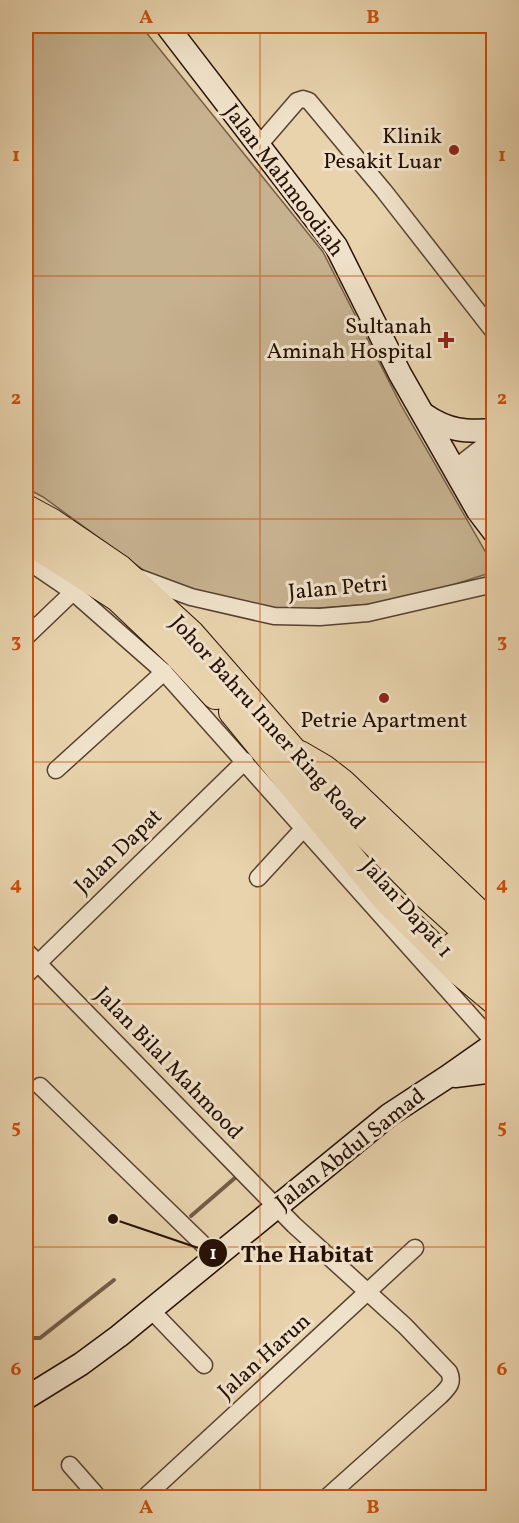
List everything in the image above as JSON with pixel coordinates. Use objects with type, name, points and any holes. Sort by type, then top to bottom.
[{"type":"highway","name":"Johor Bahru Inner Ring Road","points":[[26,510],[50,523],[119,570],[190,635],[291,750],[322,813],[427,894],[494,955]]},
{"type":"highway","name":"Johor Bahru Inner Ring Road","points":[[26,537],[118,596],[179,654],[322,813],[451,943],[494,981]]},
{"type":"main road","name":"Jalan Mahmoodiah","points":[[167,26],[336,246],[400,374],[478,511],[494,532]]},
{"type":"main road","points":[[425,416],[434,422],[460,431],[494,432],[477,473],[478,511]]},
{"type":"main road","points":[[232,712],[387,901],[458,971],[494,1000]]},
{"type":"main road","points":[[291,750],[324,768],[342,782],[494,927]]},
{"type":"main road","name":"Jalan Abdul Samad","points":[[26,1398],[81,1364],[119,1336],[389,1115],[494,1043]]},
{"type":"main road","name":"Jalan Abdul Samad","points":[[447,1077],[494,1071]]},
{"type":"street","points":[[259,146],[297,101],[303,99],[309,101],[384,191],[494,332]]},
{"type":"street","points":[[452,464],[484,446],[494,432]]},
{"type":"street","name":"Jalan Dapat 1","points":[[26,560],[74,592],[164,672],[245,761],[322,813],[494,1043]]},
{"type":"street","name":"Jalan Petri","points":[[119,570],[191,597],[274,616],[320,617],[368,614],[494,584]]},
{"type":"street","points":[[26,638],[74,592]]},
{"type":"street","points":[[56,770],[164,672]]},
{"type":"street","name":"Jalan Dapat","points":[[29,963],[245,761]]},
{"type":"street","points":[[258,879],[322,813]]},
{"type":"street","name":"Jalan Bilal Mahmood","points":[[29,963],[294,1225],[444,1365],[452,1379],[451,1384],[440,1396],[326,1497]]},
{"type":"street","points":[[40,1086],[195,1237],[214,1259]]},
{"type":"street","name":"Jalan Harun","points":[[144,1497],[415,1248]]},
{"type":"street","points":[[151,1310],[204,1365]]},
{"type":"street","points":[[70,1465],[99,1497]]},
{"type":"shaded area","points":[[26,26],[141,26],[323,252],[401,405],[493,565],[493,572],[399,602],[279,611],[201,592],[149,574],[43,497],[26,488]]},
{"type":"waterway","points":[[191,1216],[236,1177]]},
{"type":"waterway","points":[[26,1338],[40,1338],[114,1280]]},
{"type":"place","name":"Klinik Pesakit Luar","points":[[454,150]]},
{"type":"place","name":"Sultanah Aminah Hospital","points":[[446,340]]},
{"type":"place","name":"Petrie Apartment","points":[[384,698]]},
{"type":"place","name":"The Habitat","points":[[113,1219]]}]
